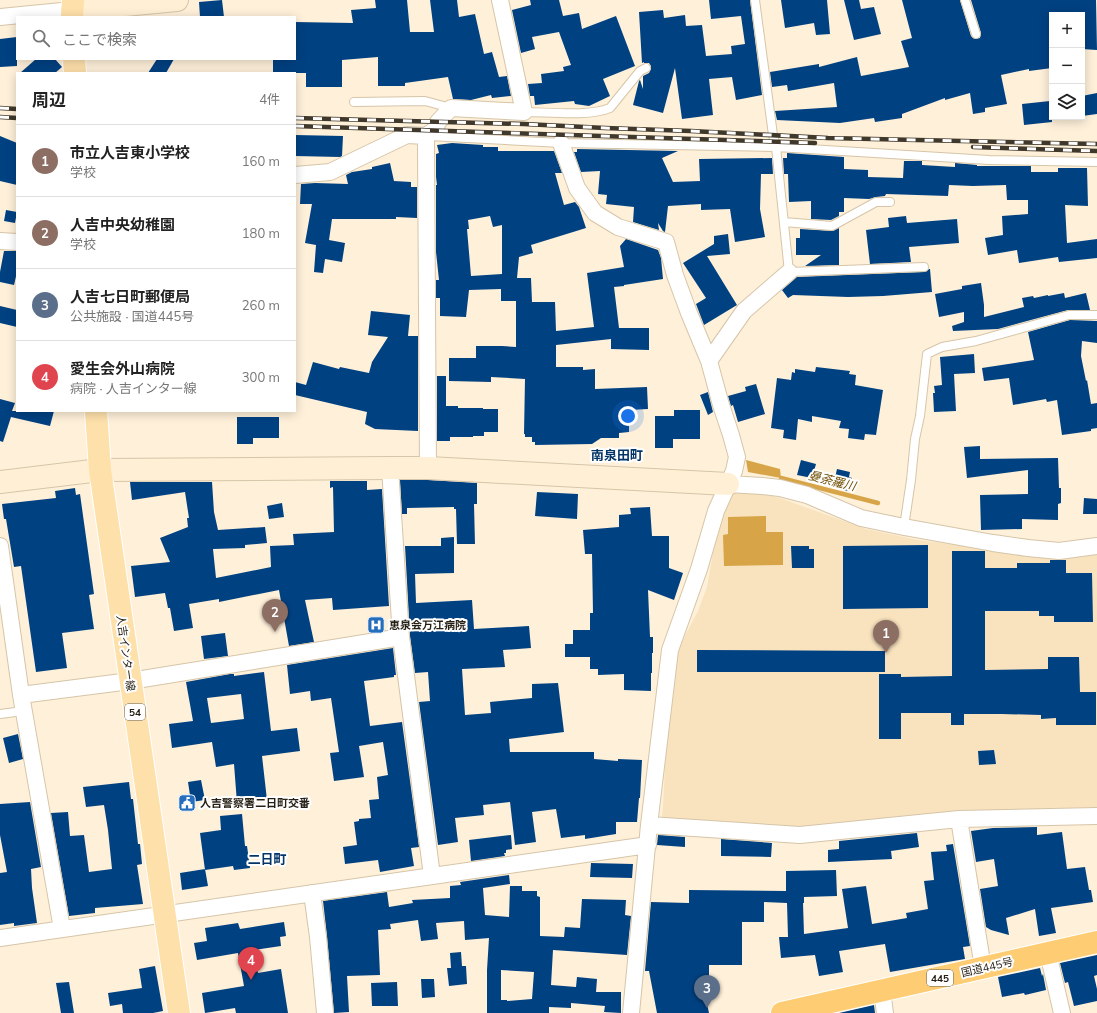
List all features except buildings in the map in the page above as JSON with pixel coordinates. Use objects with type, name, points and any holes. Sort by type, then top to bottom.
[{"type":"highway","name":"国道445号","points":[[782,1013],[1097,942]]},
{"type":"main road","points":[[74,60],[75,72]]},
{"type":"main road","name":"人吉インター線","points":[[96,412],[100,470],[179,1013]]},
{"type":"street","points":[[0,17],[177,0]]},
{"type":"street","points":[[296,175],[330,172],[407,135],[426,136],[435,130],[438,122],[451,108],[524,112],[500,0]]},
{"type":"street","points":[[426,136],[428,468]]},
{"type":"street","points":[[561,143],[577,188],[596,213],[618,227],[666,242],[686,307],[709,361],[736,457],[734,471],[716,511],[700,569],[670,650],[649,825],[631,1013]]},
{"type":"street","points":[[0,241],[16,242]]},
{"type":"street","points":[[709,361],[744,311],[789,272]]},
{"type":"street","points":[[390,468],[401,637],[432,876]]},
{"type":"street","points":[[0,482],[100,470],[428,468],[728,484],[780,488],[807,495],[860,518],[1028,548],[1059,551],[1097,546]]},
{"type":"street","points":[[0,546],[22,703],[62,929]]},
{"type":"street","points":[[22,703],[130,681],[401,637]]},
{"type":"street","points":[[649,825],[800,835],[959,819],[1097,816]]},
{"type":"street","points":[[959,819],[983,968]]},
{"type":"street","points":[[0,938],[648,845]]},
{"type":"street","points":[[312,893],[318,937],[325,1013]]},
{"type":"street","points":[[1048,953],[1062,1013]]},
{"type":"street","points":[[882,991],[885,1013]]},
{"type":"lane","points":[[755,0],[773,135],[776,147],[789,272],[924,267]]},
{"type":"lane","points":[[964,0],[976,34]]},
{"type":"lane","points":[[524,112],[578,114],[604,111],[610,108],[640,71],[646,68]]},
{"type":"lane","points":[[354,102],[425,101],[451,108]]},
{"type":"lane","points":[[426,136],[561,143],[776,147],[989,160],[1097,162]]},
{"type":"lane","points":[[784,222],[832,226],[876,202],[890,202]]},
{"type":"lane","points":[[904,527],[915,439],[920,416],[926,354],[942,347],[976,341],[1069,315],[1097,315]]},
{"type":"lane","points":[[0,714],[22,703]]},
{"type":"shaded area","points":[[746,460],[780,469],[781,478],[748,472]]},
{"type":"shaded area","points":[[738,490],[777,497],[866,529],[918,540],[1018,553],[1097,553],[1097,809],[789,830],[661,823],[670,664],[698,611],[707,587],[718,524],[730,497]]},
{"type":"shaded area","points":[[766,516],[766,532],[783,532],[783,565],[724,566],[723,535],[728,534],[728,517]]},
{"type":"waterway","name":"曼荼羅川","points":[[781,478],[878,503]]},
{"type":"railway","points":[[0,108],[16,109]]},
{"type":"railway","points":[[0,117],[16,118]]},
{"type":"railway","points":[[296,118],[524,124],[828,138],[1097,144]]},
{"type":"railway","points":[[296,126],[815,143]]},
{"type":"railway","points":[[973,147],[1097,151]]},
{"type":"place","name":"恵泉会万江病院","points":[[376,625]]},
{"type":"place","name":"人吉中央幼稚園","points":[[275,632]]},
{"type":"place","name":"市立人吉東小学校","points":[[886,653]]},
{"type":"place","name":"人吉警察署二日町交番","points":[[187,803]]},
{"type":"place","name":"愛生会外山病院","points":[[251,980]]},
{"type":"place","name":"人吉七日町郵便局","points":[[707,1008]]},
{"type":"district","name":"南泉田町","points":[[617,455]]},
{"type":"district","name":"二日町","points":[[267,859]]}]
